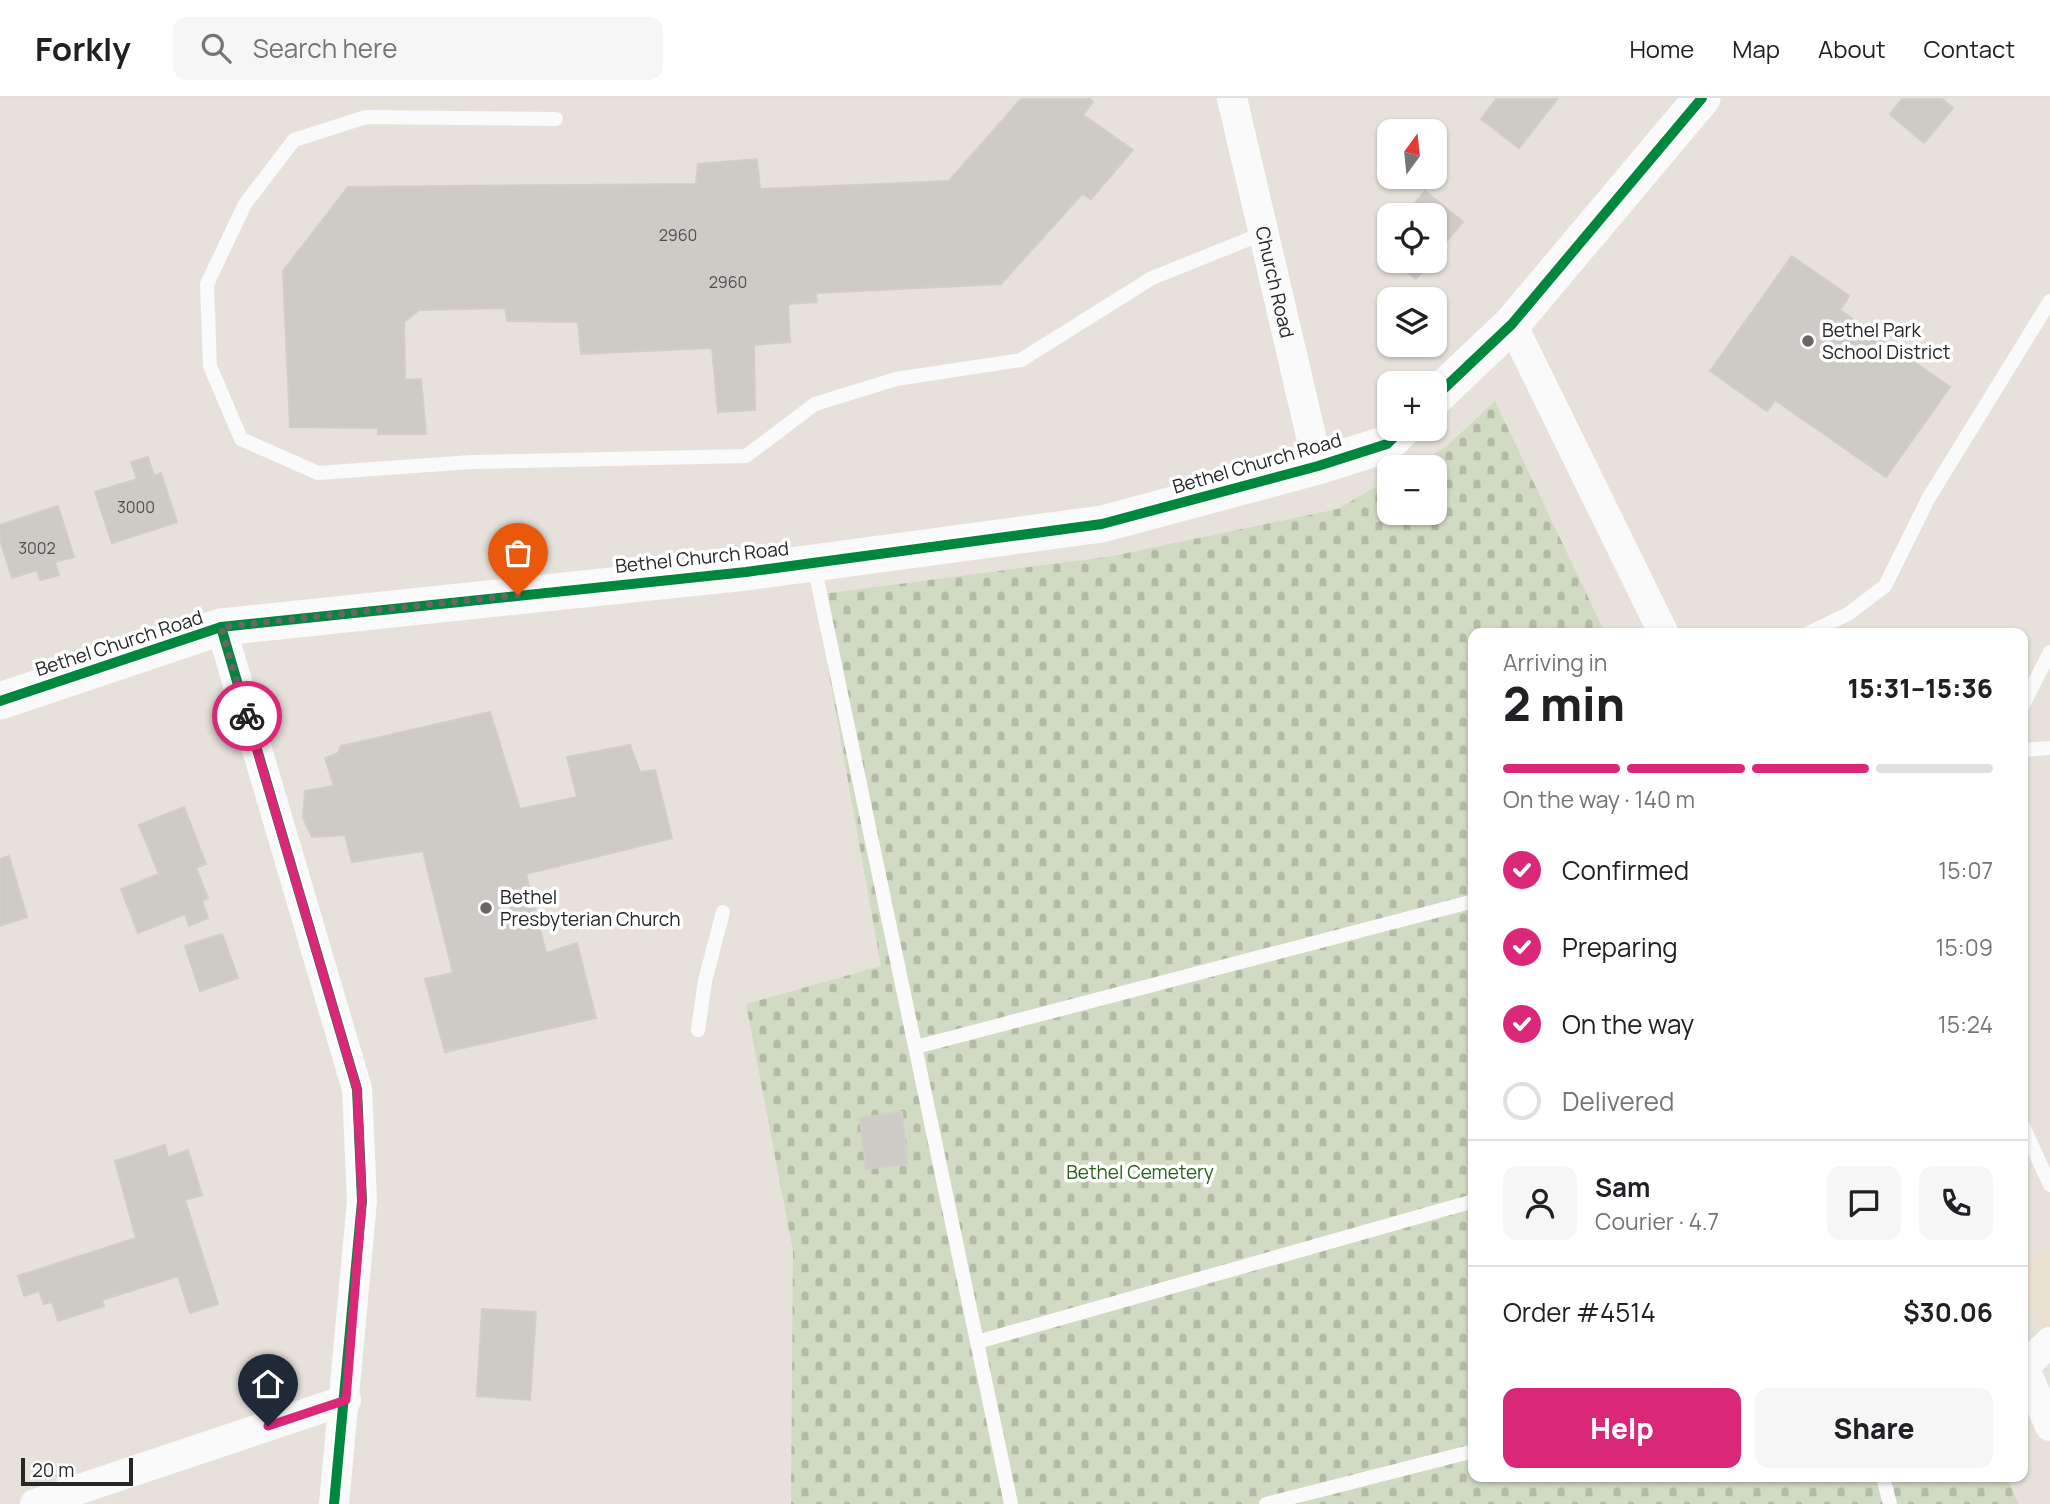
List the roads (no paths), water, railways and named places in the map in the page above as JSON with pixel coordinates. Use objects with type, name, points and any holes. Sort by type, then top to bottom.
[{"type":"street","name":"Church Road","points":[[1232,98],[1318,466]]},
{"type":"street","points":[[1447,386],[1512,324],[1702,98]]},
{"type":"street","points":[[1512,324],[1661,628]]},
{"type":"street","name":"Bethel Church Road","points":[[0,701],[221,627],[814,563],[1102,524],[1318,466],[1390,441]]},
{"type":"street","points":[[221,627],[357,1089],[362,1201],[346,1400],[334,1504]]},
{"type":"street","points":[[2028,1362],[2050,1342]]},
{"type":"street","points":[[2028,1377],[2050,1426]]},
{"type":"street","points":[[35,1504],[346,1400]]},
{"type":"lane","points":[[556,119],[366,117],[294,140],[245,205],[207,284],[210,366],[241,439],[318,473],[471,462],[746,456],[815,404],[896,379],[1021,360],[1152,278],[1264,233]]},
{"type":"lane","points":[[1819,628],[1848,614],[1885,586],[1928,499],[2050,301]]},
{"type":"lane","points":[[814,563],[1011,1504]]},
{"type":"lane","points":[[2028,695],[2050,652]]},
{"type":"lane","points":[[2028,750],[2050,748]]},
{"type":"lane","points":[[916,1047],[1468,903]]},
{"type":"lane","points":[[698,1030],[705,981],[723,912]]},
{"type":"lane","points":[[2028,1137],[2050,1185]]},
{"type":"lane","points":[[977,1342],[1468,1203]]},
{"type":"lane","points":[[1266,1504],[1468,1453]]},
{"type":"lane","points":[[1884,1482],[1890,1504]]},
{"type":"place","name":"Bethel Park School District","points":[[1808,341]]},
{"type":"place","name":"Bethel Presbyterian Church","points":[[486,908]]},
{"type":"park label","name":"Bethel Cemetery","points":[[1140,1172]]}]
